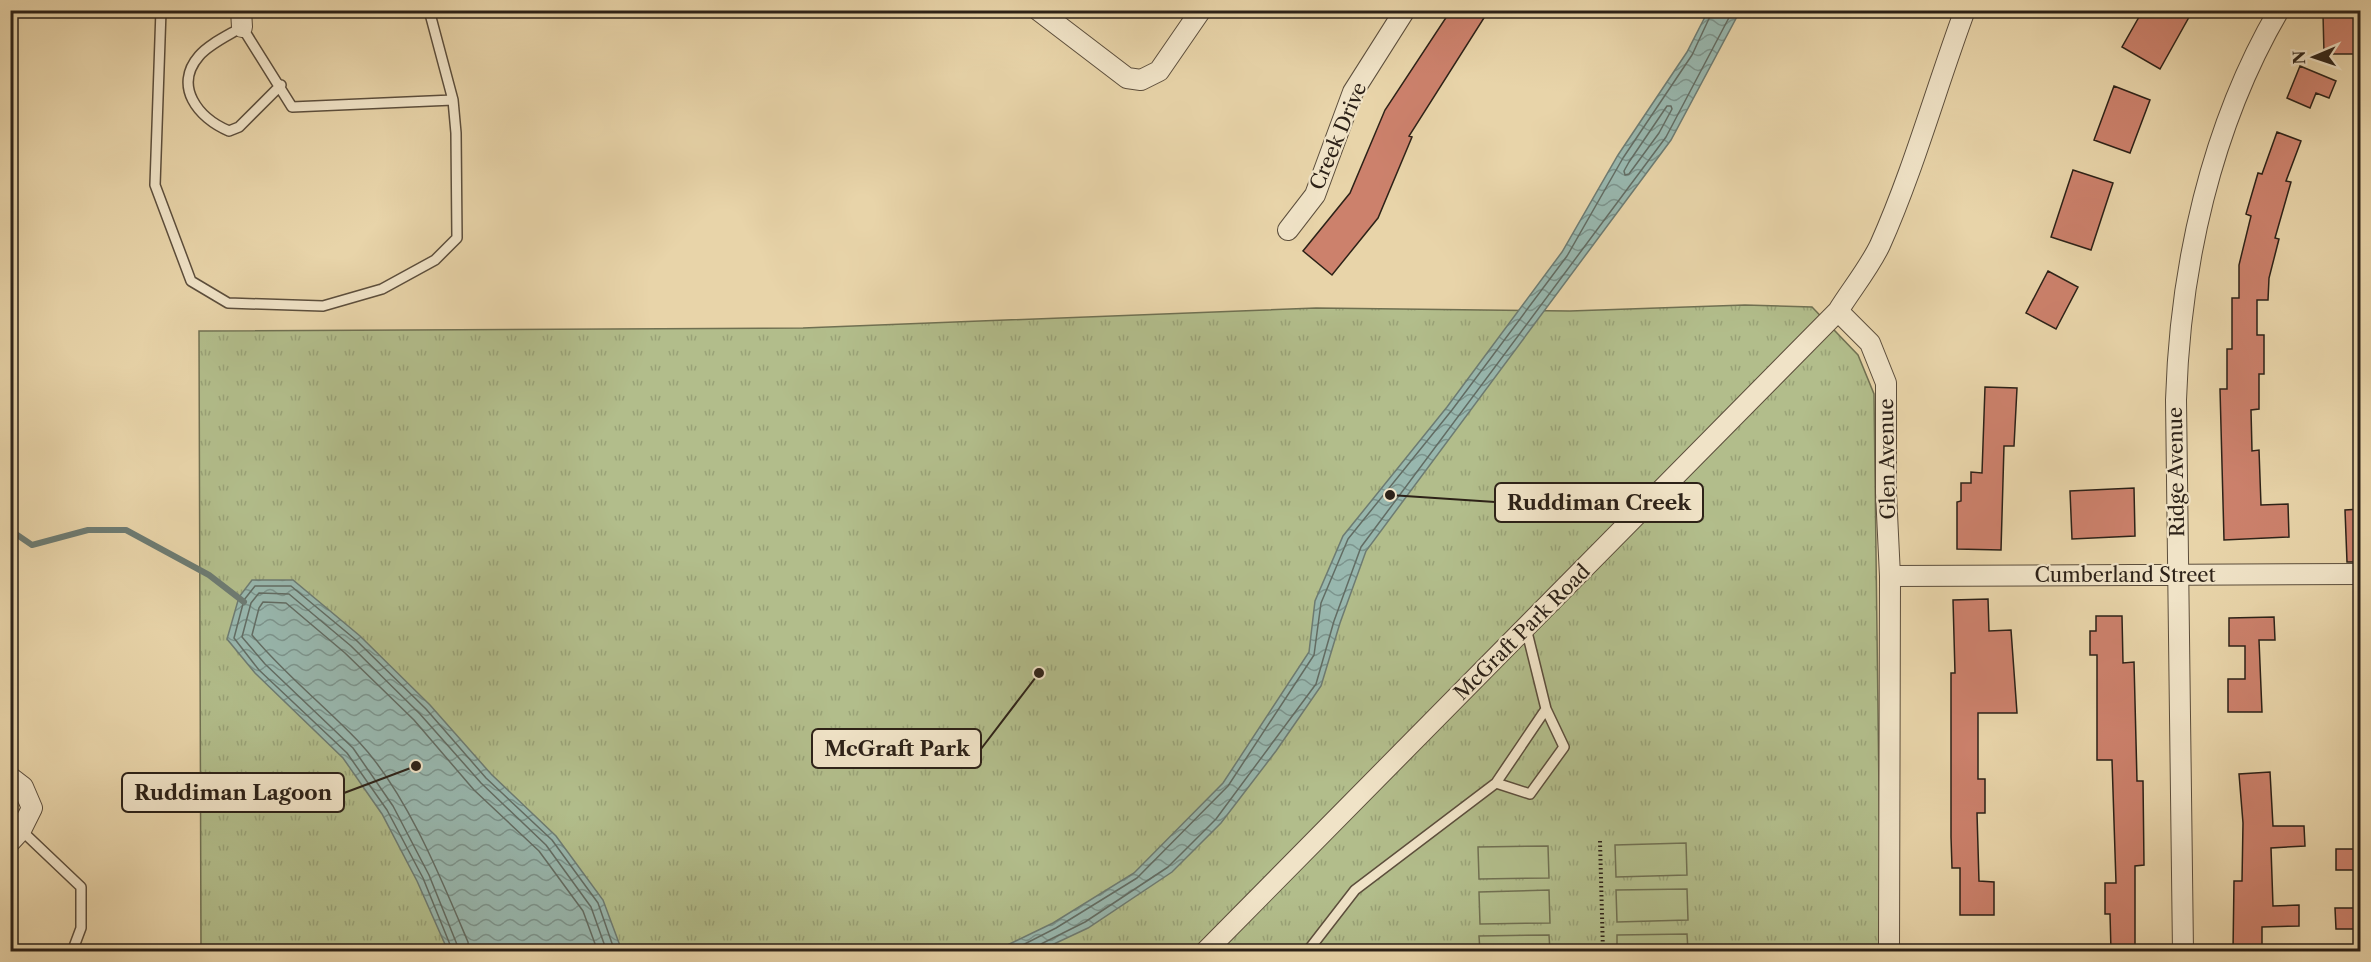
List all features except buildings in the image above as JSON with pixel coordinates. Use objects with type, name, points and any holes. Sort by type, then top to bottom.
[{"type":"street","points":[[1038,10],[1127,78],[1141,80],[1159,70],[1202,10]]},
{"type":"street","name":"Creek Drive","points":[[1288,230],[1315,195],[1353,92],[1405,10]]},
{"type":"street","points":[[1838,311],[1879,247],[1919,146],[1940,77],[1965,10]]},
{"type":"street","name":"Ridge Avenue","points":[[2183,951],[2176,376],[2191,258],[2221,141],[2237,97],[2278,10]]},
{"type":"street","name":"Glen Avenue","points":[[1838,311],[1870,343],[1886,383],[1886,493],[1890,576],[1889,951]]},
{"type":"street","name":"McGraft Park Road","points":[[1205,951],[1838,311]]},
{"type":"street","name":"Cumberland Street","points":[[1890,576],[2361,574]]},
{"type":"street","points":[[10,777],[23,787],[32,808],[16,836]]},
{"type":"lane","points":[[162,10],[155,185],[191,280],[228,303],[323,306],[382,289],[435,260],[457,238],[456,133],[453,100],[429,10]]},
{"type":"lane","points":[[281,85],[239,127],[229,131],[212,124],[195,108],[189,91],[188,73],[200,54],[242,19],[281,85],[292,106],[453,100]]},
{"type":"lane","points":[[1496,783],[1530,794],[1564,747],[1546,709],[1526,628]]},
{"type":"lane","points":[[1307,951],[1355,890],[1496,783],[1546,709]]},
{"type":"lane","points":[[16,836],[81,887],[81,928],[72,951]]},
{"type":"path","points":[[1600,841],[1603,951]]},
{"type":"green space","points":[[1745,305],[1812,307],[1858,355],[1874,394],[1881,951],[201,951],[199,331],[803,328],[1316,308],[1570,311]]},
{"type":"green space","points":[[1686,843],[1687,875],[1616,877],[1615,845]]},
{"type":"green space","points":[[1548,846],[1549,878],[1479,879],[1478,847]]},
{"type":"green space","points":[[1687,889],[1688,920],[1617,922],[1616,890]]},
{"type":"green space","points":[[1549,890],[1550,923],[1480,924],[1479,892]]},
{"type":"green space","points":[[1687,934],[1688,951],[1617,951],[1617,935]]},
{"type":"green space","points":[[1549,935],[1550,951],[1480,951],[1479,936]]},
{"type":"water","points":[[1708,11],[1740,11],[1671,140],[1366,551],[1340,623],[1321,686],[1276,751],[1221,823],[1172,872],[1088,928],[1039,951],[995,951],[1053,923],[1134,873],[1223,783],[1309,652],[1315,601],[1343,536],[1447,407],[1562,252],[1618,155],[1687,52]]},
{"type":"water","points":[[252,580],[293,580],[360,636],[430,705],[491,774],[556,836],[603,900],[622,951],[448,951],[417,881],[382,814],[343,758],[255,673],[227,639],[239,597]]},
{"type":"waterway","points":[[10,530],[32,545],[88,530],[126,530],[209,575],[244,602]]},
{"type":"place","name":"Ruddiman Creek","points":[[1390,495]]},
{"type":"place","name":"McGraft Park","points":[[1039,673]]},
{"type":"place","name":"Ruddiman Lagoon","points":[[416,766]]}]
